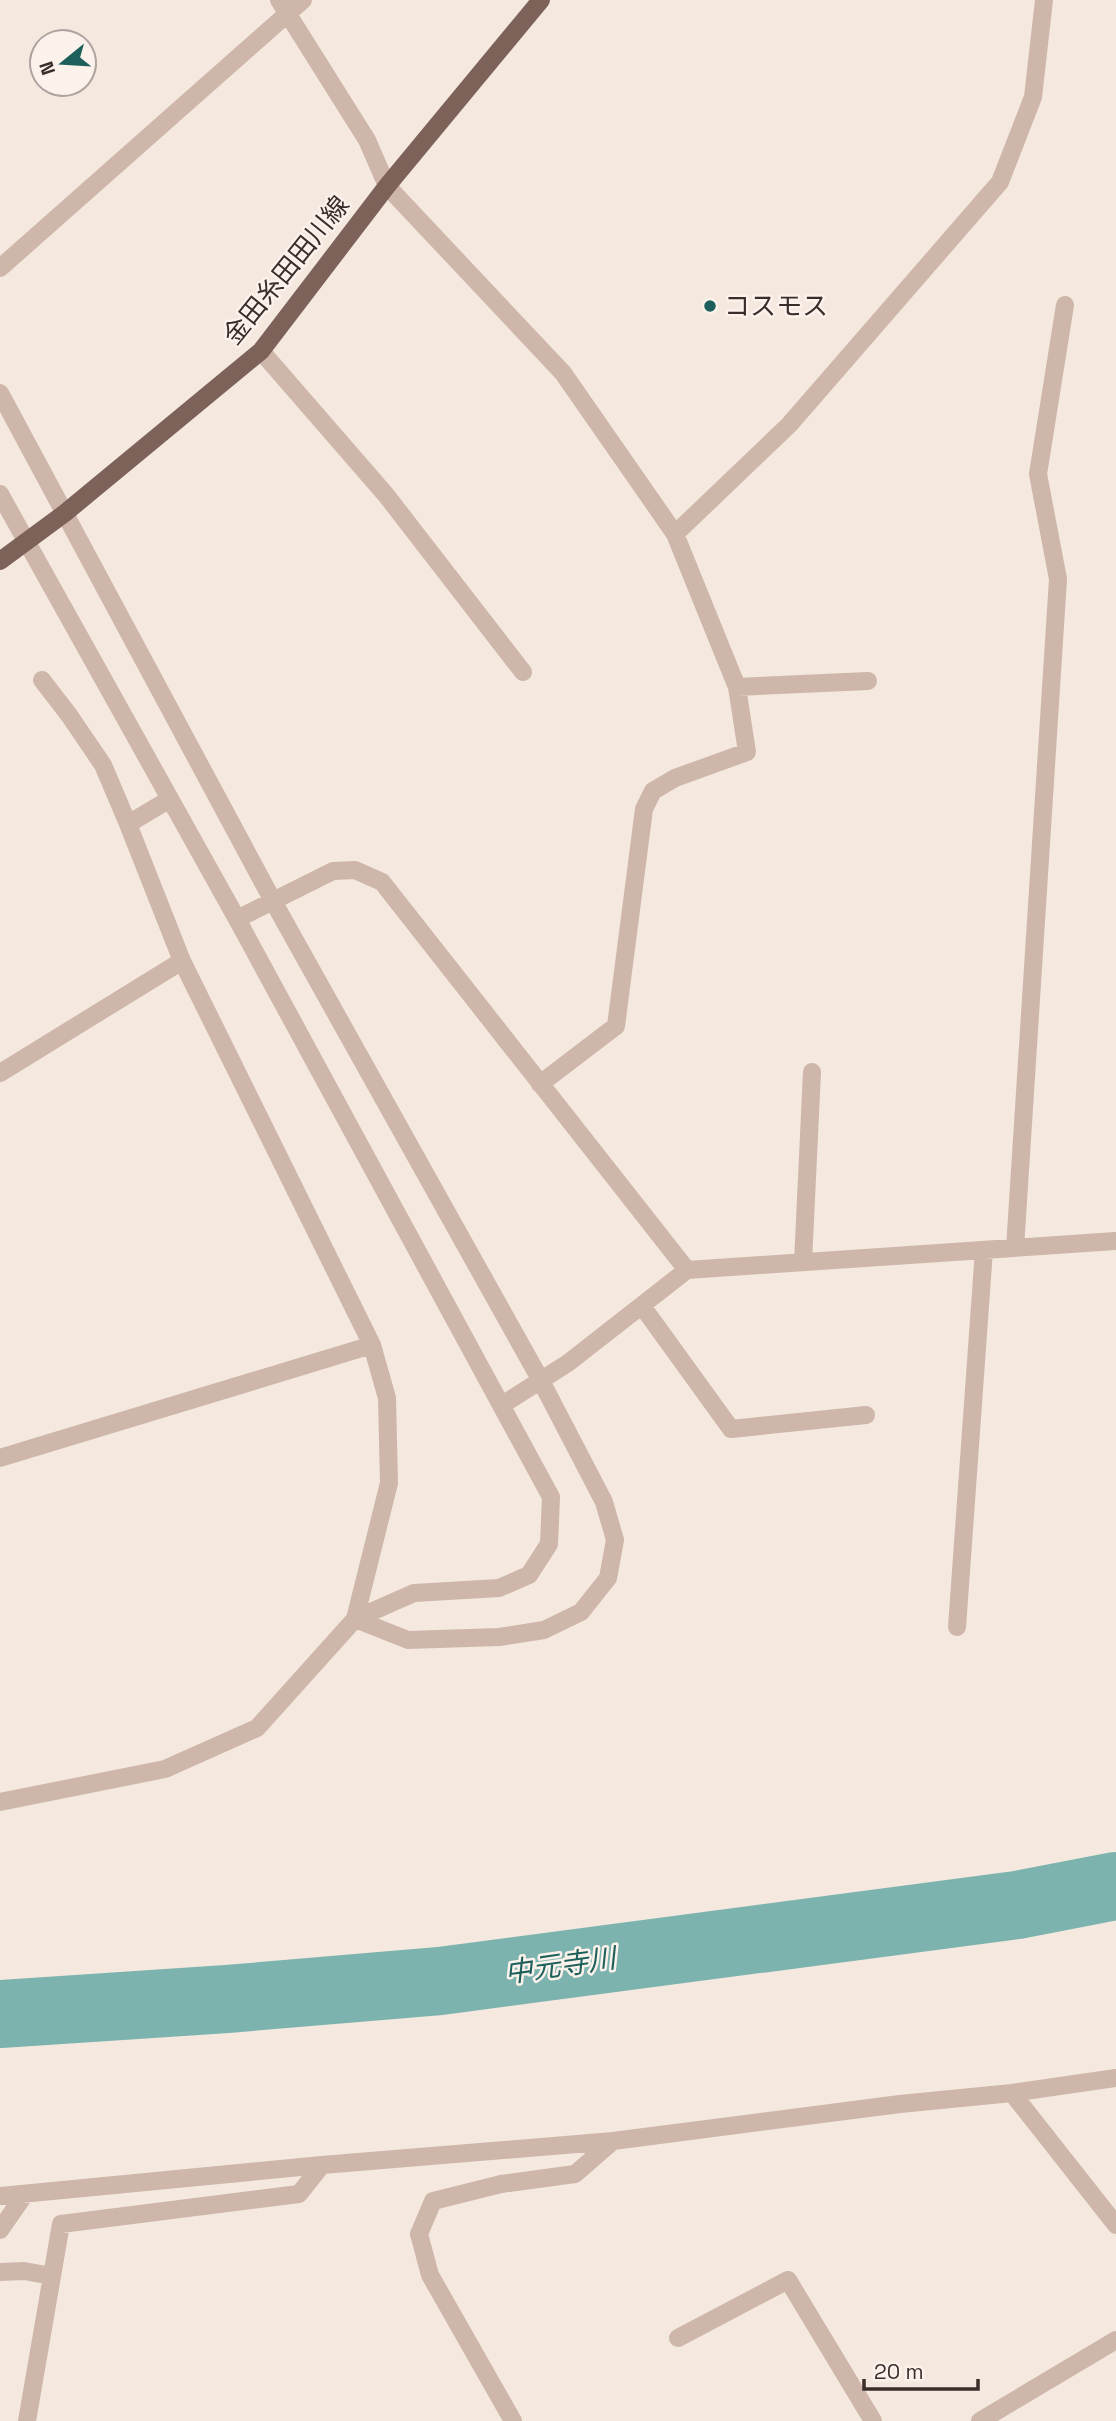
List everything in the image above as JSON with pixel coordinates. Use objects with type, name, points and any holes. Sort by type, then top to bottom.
[{"type":"main road","name":"金田糸田田川線","points":[[0,561],[65,513],[261,351],[387,186],[541,0]]},
{"type":"street","points":[[4,257],[283,7],[303,0]]},
{"type":"street","points":[[675,534],[789,425],[1000,182],[1033,97],[1044,0]]},
{"type":"street","points":[[283,7],[367,140],[387,186],[563,373],[675,534],[737,687],[747,752],[675,778],[653,792],[644,809],[616,1026],[540,1084]]},
{"type":"street","points":[[1015,1248],[1058,579],[1038,474],[1065,305]]},
{"type":"street","points":[[261,351],[386,495],[523,673]]},
{"type":"street","points":[[0,393],[273,901],[540,1379],[604,1502],[615,1541],[608,1578],[581,1612],[544,1630],[499,1637],[408,1640],[355,1619]]},
{"type":"street","points":[[0,494],[237,919],[551,1497],[550,1544],[529,1575],[499,1588],[414,1593],[355,1619],[257,1728],[165,1769],[0,1802]]},
{"type":"street","points":[[42,680],[103,765],[182,961],[372,1345],[387,1398],[389,1483],[355,1619]]},
{"type":"street","points":[[737,687],[868,681]]},
{"type":"street","points":[[128,824],[170,799]]},
{"type":"street","points":[[237,919],[333,871],[355,870],[382,883],[687,1270]]},
{"type":"street","points":[[0,1073],[182,961]]},
{"type":"street","points":[[803,1262],[812,1072]]},
{"type":"street","points":[[502,1405],[568,1363],[687,1270],[1116,1241]]},
{"type":"street","points":[[957,1627],[984,1250]]},
{"type":"street","points":[[642,1306],[731,1429],[866,1415]]},
{"type":"street","points":[[0,1458],[372,1345]]},
{"type":"street","points":[[0,2196],[321,2165],[613,2141],[1116,2078]]},
{"type":"street","points":[[1012,2093],[1116,2225]]},
{"type":"street","points":[[513,2421],[430,2275],[419,2234],[433,2201],[501,2184],[576,2174],[613,2141]]},
{"type":"street","points":[[27,2421],[61,2224],[299,2194],[321,2165]]},
{"type":"street","points":[[0,2230],[24,2194]]},
{"type":"street","points":[[0,2272],[24,2271],[52,2276]]},
{"type":"street","points":[[678,2338],[788,2280],[873,2421]]},
{"type":"street","points":[[980,2421],[1116,2340]]},
{"type":"waterway","name":"中元寺川","points":[[0,2014],[440,1981],[1017,1905],[1116,1886]]},
{"type":"place","name":"コスモス","points":[[710,306]]}]
